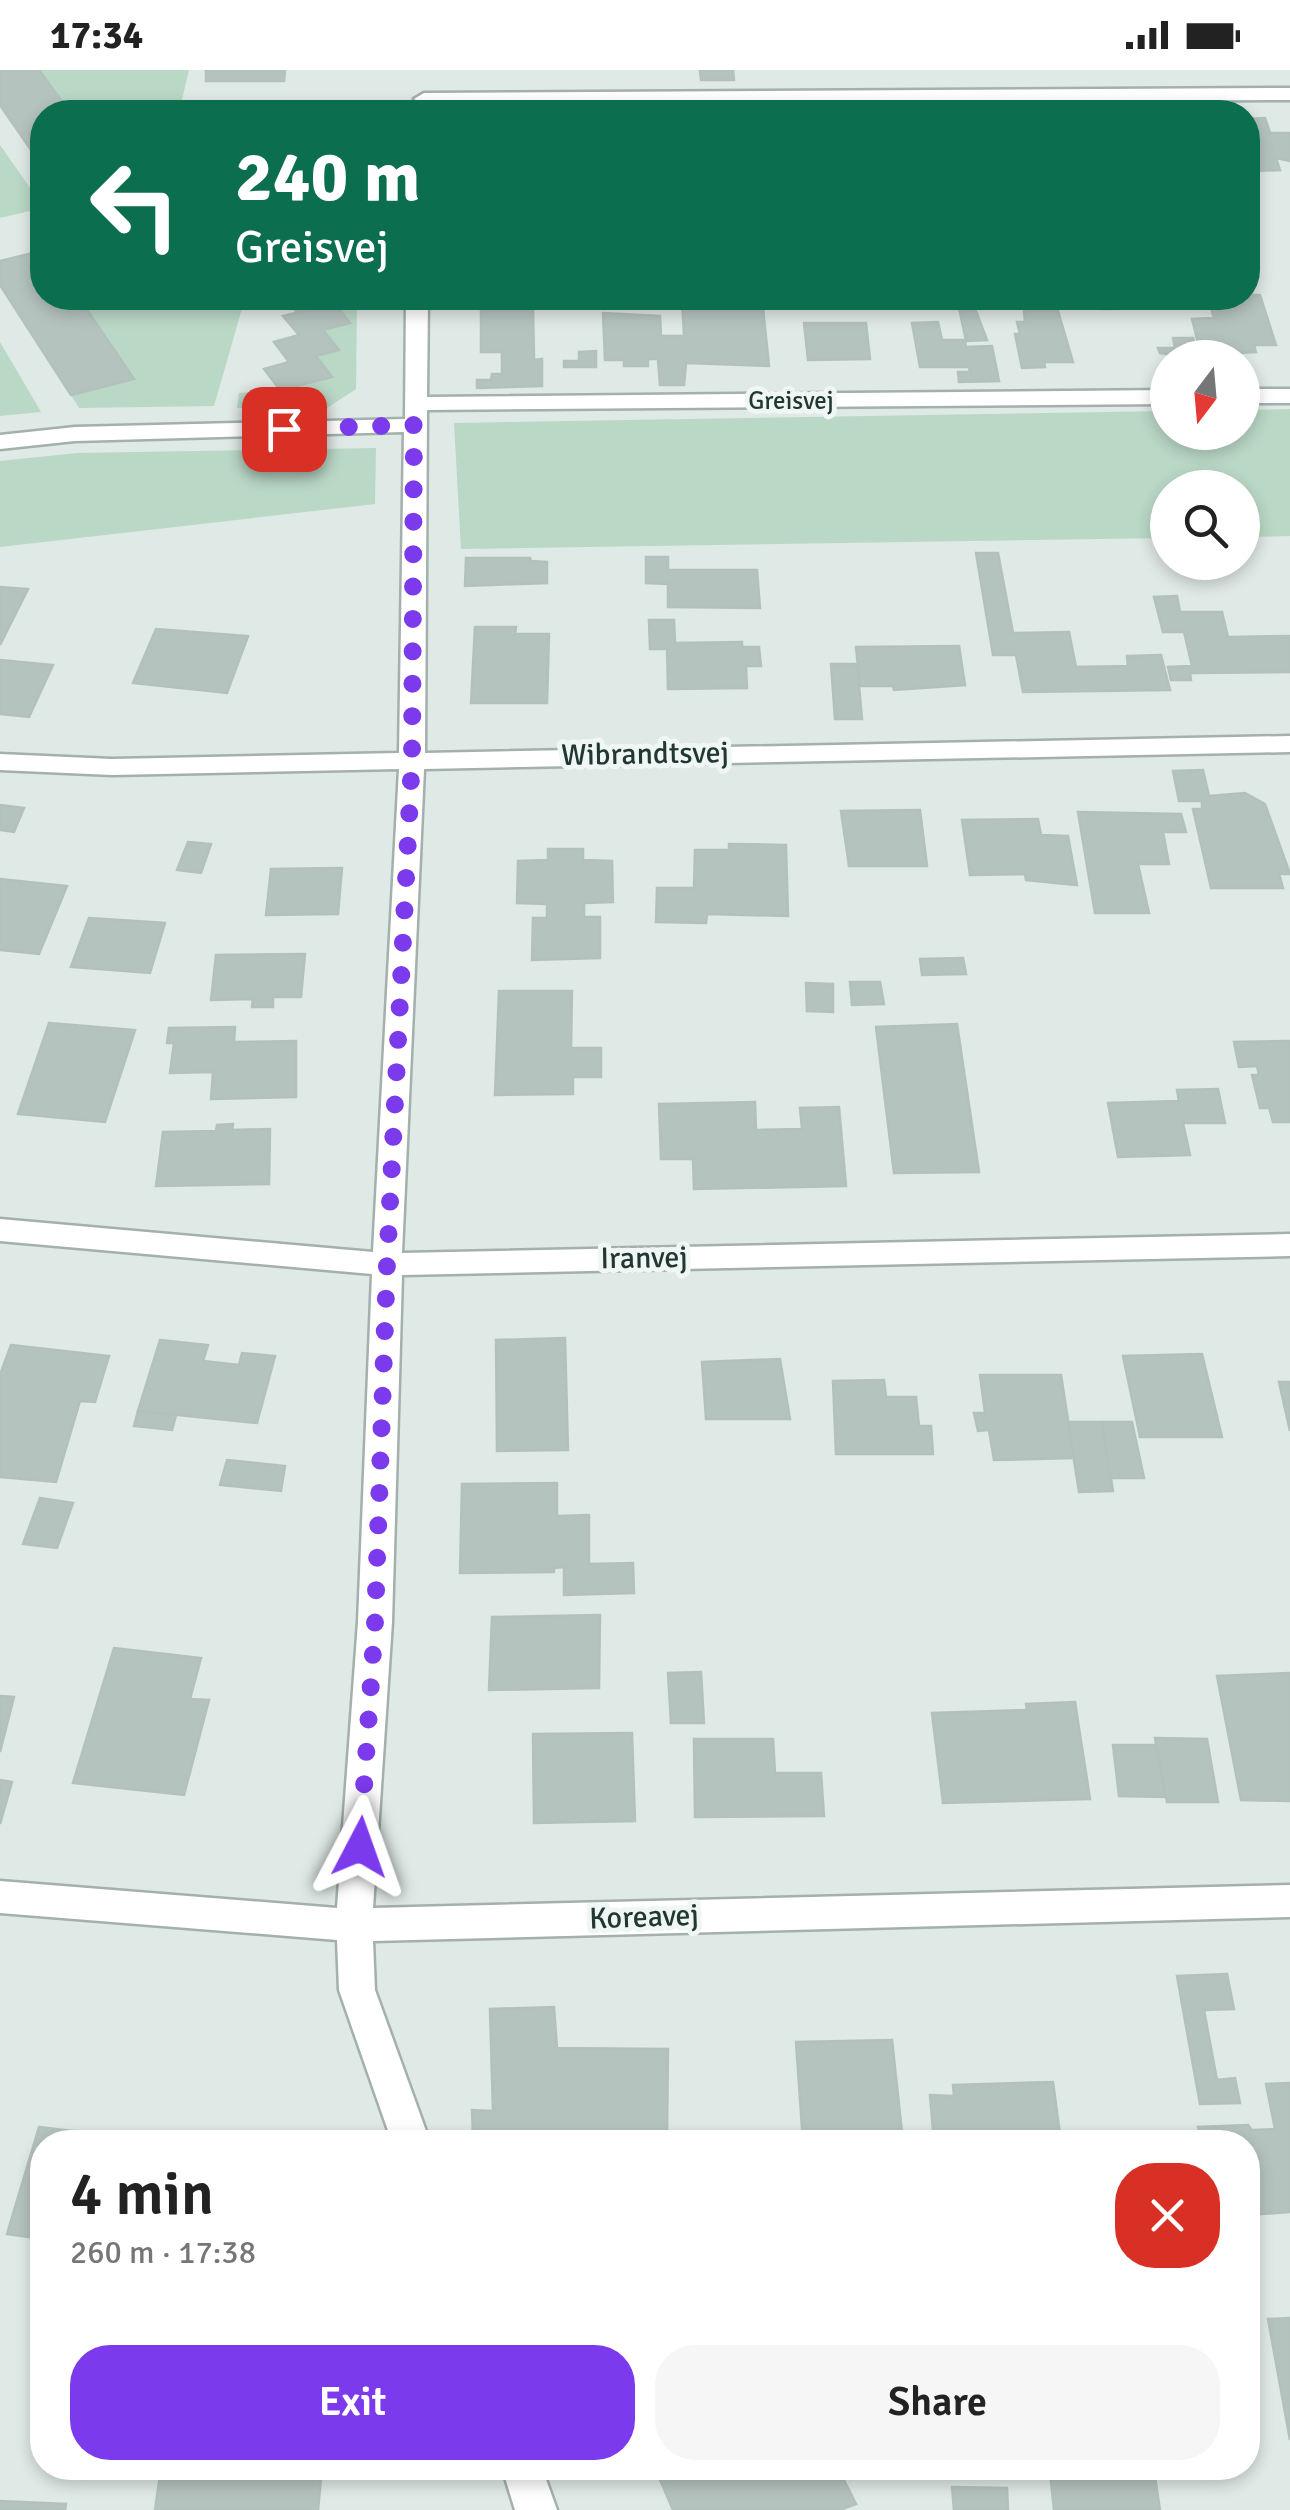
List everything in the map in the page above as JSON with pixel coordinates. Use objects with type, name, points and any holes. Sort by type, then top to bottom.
[{"type":"street","points":[[423,98],[1290,94]]},
{"type":"street","points":[[407,2130],[357,1990],[354,1925],[374,1638],[387,1264],[412,758],[417,310]]},
{"type":"street","points":[[1260,396],[1290,396]]},
{"type":"street","name":"Greisvej","points":[[0,442],[414,414],[1150,397]]},
{"type":"street","name":"Wibrandtsvej","points":[[0,762],[112,767],[412,758],[1290,744]]},
{"type":"street","name":"Iranvej","points":[[0,1230],[387,1264],[1290,1245]]},
{"type":"street","name":"Koreavej","points":[[0,1896],[354,1925],[1290,1901]]},
{"type":"street","points":[[526,2480],[536,2510]]},
{"type":"green space","points":[[37,70],[189,70],[182,100],[60,100]]},
{"type":"green space","points":[[0,145],[30,188],[30,211],[0,218]]},
{"type":"green space","points":[[87,310],[242,310],[214,406],[79,408],[71,395],[134,379]]},
{"type":"green space","points":[[332,310],[357,310],[356,389],[327,408],[237,408],[239,393],[280,390],[316,356],[338,350],[323,330]]},
{"type":"green space","points":[[0,342],[41,412],[0,416]]},
{"type":"green space","points":[[1290,409],[1290,536],[1260,537],[1260,470],[1150,470],[1150,538],[461,549],[454,423],[1150,411],[1150,450],[1260,450],[1260,410]]},
{"type":"green space","points":[[376,448],[375,504],[0,547],[0,461],[77,453]]},
{"type":"building","points":[[0,70],[39,70],[61,100],[30,100],[30,149],[0,105]]},
{"type":"building","points":[[206,70],[285,70],[284,81],[206,81]]},
{"type":"building","points":[[700,70],[733,70],[734,80],[701,80]]},
{"type":"building","points":[[1260,118],[1265,118],[1270,133],[1290,133],[1290,161],[1276,158],[1280,170],[1260,171]]},
{"type":"building","points":[[30,254],[30,310],[87,310],[134,379],[71,395],[0,285],[0,261]]},
{"type":"building","points":[[1260,295],[1276,345],[1260,345],[1260,340],[1197,340],[1192,319],[1214,318],[1212,310],[1260,310]]},
{"type":"building","points":[[309,310],[340,310],[350,323],[323,330],[339,350],[316,356],[332,377],[280,390],[264,369],[289,362],[274,342],[299,335],[283,316]]},
{"type":"building","points":[[481,310],[533,310],[534,360],[542,359],[542,386],[477,388],[477,380],[491,380],[492,374],[502,374],[502,352],[481,352]]},
{"type":"building","points":[[683,310],[763,310],[769,366],[686,363],[684,385],[660,385],[658,359],[648,359],[648,366],[624,366],[624,360],[605,360],[603,313],[660,316],[661,336],[684,336]]},
{"type":"building","points":[[960,310],[976,310],[987,340],[966,341]]},
{"type":"building","points":[[1024,311],[1058,311],[1073,362],[1044,362],[1045,367],[1022,368],[1015,334],[1020,334],[1017,322],[1025,322]]},
{"type":"building","points":[[938,322],[942,340],[965,340],[966,347],[992,346],[999,381],[959,382],[958,372],[970,372],[969,367],[920,367],[912,323]]},
{"type":"building","points":[[804,323],[866,323],[870,359],[808,360]]},
{"type":"building","points":[[596,351],[596,367],[564,367],[564,361],[579,361],[579,352]]},
{"type":"building","points":[[976,553],[998,553],[1013,633],[1069,632],[1076,667],[1128,666],[1127,656],[1161,655],[1170,690],[1023,692],[1016,655],[993,655]]},
{"type":"building","points":[[646,557],[668,557],[668,570],[757,570],[760,608],[668,607],[668,584],[646,583]]},
{"type":"building","points":[[466,558],[530,558],[547,562],[547,583],[465,586]]},
{"type":"building","points":[[0,587],[28,589],[0,645]]},
{"type":"building","points":[[1177,596],[1180,612],[1222,612],[1228,637],[1290,636],[1290,672],[1190,673],[1191,680],[1171,680],[1168,667],[1192,666],[1184,632],[1163,632],[1154,597]]},
{"type":"building","points":[[649,620],[674,620],[675,643],[742,642],[742,647],[759,647],[761,666],[746,666],[747,688],[668,689],[667,649],[650,649]]},
{"type":"building","points":[[475,627],[516,627],[515,634],[549,634],[547,703],[471,703]]},
{"type":"building","points":[[156,629],[248,636],[227,693],[133,683]]},
{"type":"building","points":[[959,646],[965,685],[894,690],[893,686],[860,686],[856,647]]},
{"type":"building","points":[[0,660],[53,665],[29,717],[0,714]]},
{"type":"building","points":[[831,664],[857,664],[862,719],[835,719]]},
{"type":"building","points":[[1203,770],[1209,796],[1245,793],[1265,804],[1290,874],[1279,874],[1283,888],[1211,888],[1193,809],[1202,809],[1202,801],[1179,801],[1173,771]]},
{"type":"building","points":[[0,805],[24,808],[14,832],[0,830]]},
{"type":"building","points":[[920,810],[927,866],[849,866],[841,811]]},
{"type":"building","points":[[1078,812],[1181,814],[1186,832],[1163,832],[1169,864],[1138,864],[1149,913],[1095,913]]},
{"type":"building","points":[[1038,819],[1041,835],[1068,836],[1077,885],[1026,880],[1025,874],[970,875],[962,820]]},
{"type":"building","points":[[188,842],[211,844],[201,873],[177,870]]},
{"type":"building","points":[[729,844],[786,845],[788,916],[707,914],[706,923],[656,922],[657,888],[694,888],[695,850],[729,850]]},
{"type":"building","points":[[548,849],[583,849],[583,860],[612,861],[613,902],[584,903],[584,917],[600,917],[600,958],[532,960],[533,918],[547,918],[547,904],[517,903],[518,861],[548,860]]},
{"type":"building","points":[[342,868],[338,914],[266,915],[271,869]]},
{"type":"building","points":[[0,879],[67,886],[39,954],[0,950]]},
{"type":"building","points":[[89,918],[165,923],[150,973],[71,967]]},
{"type":"building","points":[[305,954],[301,997],[273,997],[273,1007],[252,1007],[253,999],[211,1000],[216,955]]},
{"type":"building","points":[[963,958],[966,974],[922,975],[920,959]]},
{"type":"building","points":[[850,982],[880,982],[884,1004],[852,1005]]},
{"type":"building","points":[[806,983],[833,984],[833,1012],[807,1011]]},
{"type":"building","points":[[499,991],[572,991],[571,1048],[601,1048],[601,1077],[573,1077],[573,1094],[495,1095]]},
{"type":"building","points":[[49,1023],[135,1030],[105,1122],[18,1114]]},
{"type":"building","points":[[957,1024],[979,1172],[894,1173],[876,1027]]},
{"type":"building","points":[[235,1027],[234,1042],[296,1041],[296,1097],[211,1099],[213,1072],[170,1073],[174,1043],[167,1043],[169,1028]]},
{"type":"building","points":[[1290,1041],[1290,1122],[1273,1122],[1269,1108],[1260,1108],[1252,1075],[1259,1075],[1257,1066],[1239,1067],[1234,1042]]},
{"type":"building","points":[[1218,1089],[1225,1123],[1183,1123],[1190,1155],[1118,1157],[1108,1103],[1179,1101],[1177,1090]]},
{"type":"building","points":[[755,1102],[756,1130],[802,1129],[800,1108],[839,1107],[846,1186],[694,1189],[693,1159],[661,1159],[659,1104]]},
{"type":"building","points":[[233,1124],[232,1130],[270,1129],[269,1184],[156,1186],[163,1132],[216,1131],[217,1125]]},
{"type":"building","points":[[565,1338],[568,1450],[497,1451],[496,1340]]},
{"type":"building","points":[[160,1340],[208,1345],[203,1361],[239,1365],[242,1353],[275,1356],[257,1423],[138,1411]]},
{"type":"building","points":[[11,1345],[109,1356],[95,1402],[80,1401],[56,1482],[0,1477],[0,1375]]},
{"type":"building","points":[[1202,1354],[1222,1437],[1140,1437],[1123,1356]]},
{"type":"building","points":[[780,1359],[790,1419],[706,1419],[702,1362]]},
{"type":"building","points":[[980,1375],[1061,1375],[1074,1458],[994,1460],[989,1430],[978,1431],[974,1413],[985,1413]]},
{"type":"building","points":[[884,1380],[886,1397],[916,1397],[919,1426],[931,1426],[933,1454],[836,1454],[833,1381]]},
{"type":"building","points":[[1279,1382],[1290,1382],[1290,1431]]},
{"type":"building","points":[[138,1411],[176,1415],[172,1430],[134,1426]]},
{"type":"building","points":[[1068,1422],[1102,1422],[1113,1491],[1079,1492]]},
{"type":"building","points":[[1102,1422],[1132,1422],[1144,1478],[1110,1478]]},
{"type":"building","points":[[227,1460],[285,1466],[281,1491],[220,1485]]},
{"type":"building","points":[[557,1483],[557,1516],[589,1515],[589,1564],[633,1563],[634,1593],[564,1595],[564,1567],[554,1568],[554,1572],[460,1573],[462,1484]]},
{"type":"building","points":[[40,1498],[73,1503],[57,1548],[23,1544]]},
{"type":"building","points":[[600,1615],[599,1688],[489,1690],[492,1617]]},
{"type":"building","points":[[114,1648],[201,1658],[190,1699],[209,1700],[184,1795],[73,1783]]},
{"type":"building","points":[[701,1672],[704,1723],[671,1723],[668,1673]]},
{"type":"building","points":[[1290,1673],[1290,1801],[1241,1800],[1217,1676]]},
{"type":"building","points":[[0,1696],[14,1697],[0,1752]]},
{"type":"building","points":[[1075,1702],[1090,1799],[943,1803],[932,1713],[1027,1710],[1026,1704]]},
{"type":"building","points":[[632,1733],[635,1821],[534,1823],[533,1734]]},
{"type":"building","points":[[1155,1738],[1207,1739],[1218,1802],[1167,1802]]},
{"type":"building","points":[[694,1739],[773,1739],[775,1773],[821,1773],[824,1816],[695,1817]]},
{"type":"building","points":[[1113,1745],[1156,1745],[1165,1797],[1119,1796]]},
{"type":"building","points":[[0,1780],[12,1782],[0,1824]]},
{"type":"building","points":[[1227,1974],[1234,2009],[1204,2010],[1217,2080],[1235,2078],[1240,2103],[1200,2104],[1177,1976]]},
{"type":"building","points":[[554,2007],[557,2048],[668,2049],[667,2130],[473,2130],[472,2110],[493,2111],[490,2009]]},
{"type":"building","points":[[892,2040],[902,2130],[802,2130],[796,2042]]},
{"type":"building","points":[[1053,2082],[1059,2130],[933,2130],[930,2095],[954,2096],[953,2085]]},
{"type":"building","points":[[1290,2083],[1290,2212],[1260,2214],[1260,2130],[1252,2130],[1275,2129],[1266,2084]]},
{"type":"building","points":[[1248,2125],[1252,2130],[1198,2127]]},
{"type":"building","points":[[30,2157],[30,2237],[7,2234]]},
{"type":"building","points":[[1290,2318],[1290,2440],[1268,2319]]},
{"type":"building","points":[[159,2480],[321,2480],[318,2510],[155,2510]]},
{"type":"building","points":[[660,2480],[844,2480],[856,2504],[840,2510],[673,2510]]},
{"type":"building","points":[[1051,2480],[1156,2480],[1160,2510],[1054,2510]]},
{"type":"building","points":[[952,2487],[1007,2488],[1008,2510],[954,2510]]},
{"type":"building","points":[[0,2501],[66,2504],[65,2510],[0,2510]]},
{"type":"route","points":[[284,429],[414,425],[412,758],[387,1264],[375,1622],[360,1847]]}]
